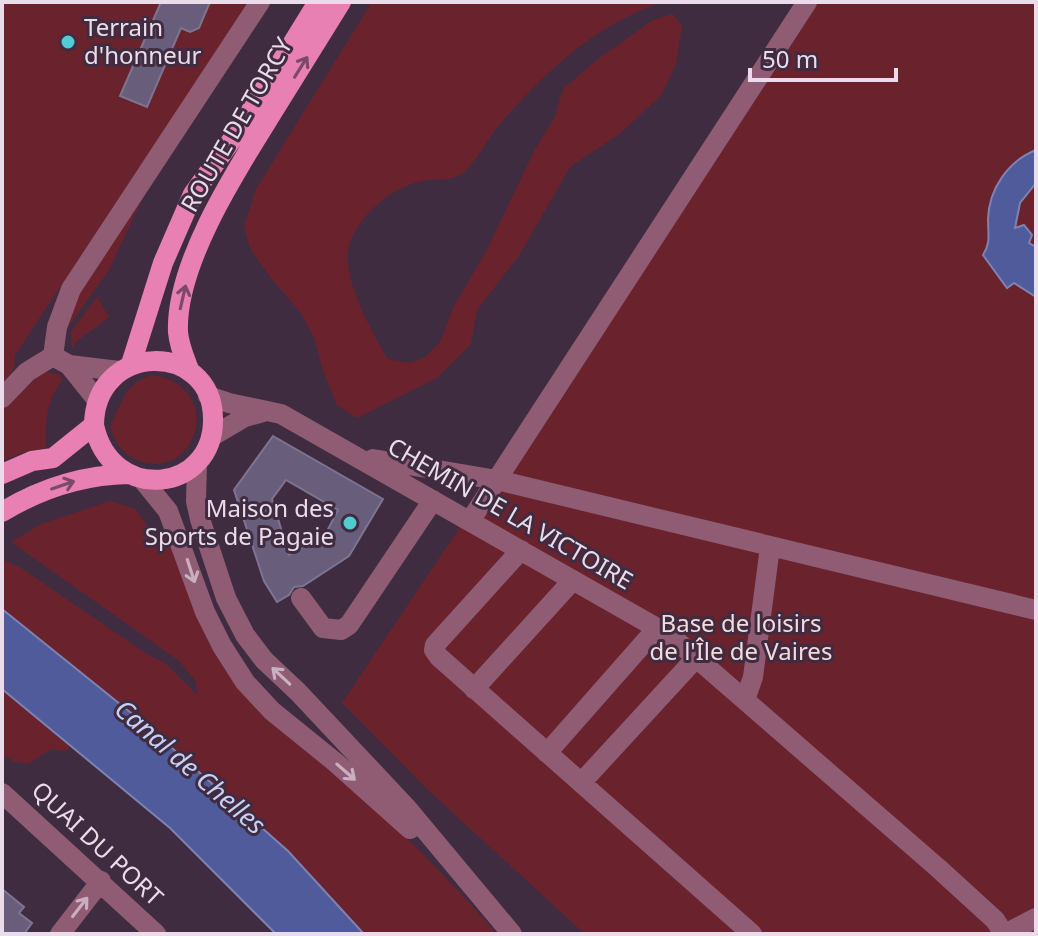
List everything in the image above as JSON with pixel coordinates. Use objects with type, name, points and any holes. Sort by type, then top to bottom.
[{"type":"main road","name":"ROUTE DE TORCY","points":[[125,368],[167,252],[193,194],[239,130],[318,2]]},
{"type":"main road","name":"ROUTE DE TORCY","points":[[190,372],[178,332],[181,300],[198,247],[231,179],[341,2]]},
{"type":"main road","points":[[2,512],[63,485],[92,476],[171,478],[197,462],[211,437],[213,416],[208,396],[190,372],[168,362],[155,360],[125,368],[108,381],[97,400],[94,425],[97,441],[105,454],[135,476]]},
{"type":"main road","points":[[2,474],[32,461],[53,458],[94,425]]},
{"type":"street","points":[[97,400],[61,360],[57,327],[71,289],[260,2]]},
{"type":"street","points":[[470,521],[807,2]]},
{"type":"street","points":[[2,398],[27,372],[61,360],[125,368]]},
{"type":"street","name":"CHEMIN DE LA VICTOIRE","points":[[208,396],[281,414],[671,636],[938,868],[995,920],[1004,934]]},
{"type":"street","points":[[211,437],[245,417],[266,411]]},
{"type":"street","points":[[358,456],[497,480],[1036,610]]},
{"type":"street","points":[[197,462],[196,501],[203,529],[226,598],[245,635],[264,660],[406,807],[512,934]]},
{"type":"street","points":[[135,476],[168,511],[205,612],[245,682],[272,711],[335,762],[465,879]]},
{"type":"street","points":[[301,598],[323,628],[341,630],[349,625],[433,500]]},
{"type":"street","points":[[745,700],[753,677],[770,547]]},
{"type":"street","points":[[521,550],[435,645],[434,650],[474,689],[752,934]]},
{"type":"street","points":[[474,689],[573,580]]},
{"type":"street","points":[[547,753],[657,628]]},
{"type":"street","points":[[581,783],[696,658]]},
{"type":"street","name":"QUAI DU PORT","points":[[2,793],[156,934]]},
{"type":"street","points":[[60,934],[101,881]]},
{"type":"street","points":[[1004,934],[1036,918]]},
{"type":"green space","points":[[2,2],[249,2],[15,355],[14,367],[2,388]]},
{"type":"green space","points":[[372,2],[662,2],[614,24],[572,52],[499,125],[459,176],[403,187],[371,210],[355,231],[348,254],[358,302],[388,359],[410,363],[424,358],[440,342],[454,306],[487,250],[534,151],[554,119],[563,89],[594,62],[653,20],[673,14],[682,26],[676,64],[662,94],[622,132],[570,167],[520,254],[477,310],[471,344],[437,378],[357,418],[337,405],[314,338],[301,313],[250,248],[244,226],[256,189]]},
{"type":"green space","name":"Base de loisirs de l'Île de Vaires","points":[[812,2],[1036,2],[1036,934],[585,934],[429,791],[342,703]]},
{"type":"green space","points":[[150,182],[109,270],[63,334],[73,299]]},
{"type":"green space","points":[[97,297],[109,317],[72,348],[71,332]]},
{"type":"green space","points":[[44,372],[59,374],[63,379],[53,395],[48,412],[46,448],[2,461],[2,407]]},
{"type":"green space","points":[[153,375],[176,383],[190,397],[196,414],[195,431],[187,447],[175,459],[157,464],[137,460],[123,451],[111,427],[130,388]]},
{"type":"green space","points":[[110,501],[135,509],[153,534],[168,530],[202,629],[219,660],[243,690],[379,811],[497,934],[364,934],[288,851],[146,725],[2,609],[2,559],[21,568],[150,656],[165,663],[197,695],[196,681],[178,660],[11,542],[41,524]]},
{"type":"green space","points":[[2,689],[69,744],[69,749],[51,749],[28,764],[13,761],[2,754]]},
{"type":"water","points":[[1036,150],[1036,183],[1020,203],[1015,228],[1024,225],[1032,235],[1029,243],[1036,247],[1036,297],[1014,283],[1007,288],[983,255],[988,242],[989,208],[996,187],[1017,161]]},
{"type":"water","name":"Canal de Chelles","points":[[2,609],[146,725],[288,851],[364,934],[276,934],[170,828],[2,689]]},
{"type":"building","points":[[161,2],[210,2],[199,28],[190,32],[181,28],[147,107],[120,96]]},
{"type":"building","name":"Maison des Sports de Pagaie","points":[[273,436],[383,499],[349,556],[303,586],[294,587],[289,595],[277,602],[264,581],[234,490]],"holes":[[[286,480],[338,510],[325,535],[289,555],[272,499]]]},
{"type":"building","points":[[2,889],[24,907],[19,913],[32,923],[24,934],[2,934]]},
{"type":"place","name":"Terrain d'honneur","points":[[68,42]]},
{"type":"place","name":"Maison des Sports de Pagaie","points":[[350,523]]}]
